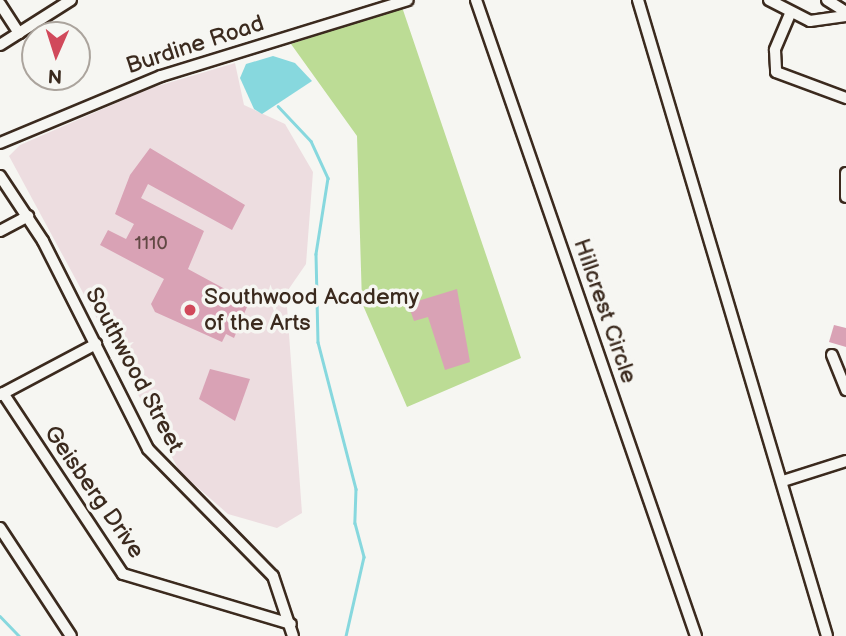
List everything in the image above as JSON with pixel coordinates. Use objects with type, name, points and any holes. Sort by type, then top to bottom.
[{"type":"street","points":[[0,45],[71,0]]},
{"type":"street","name":"Burdine Road","points":[[0,143],[161,76],[408,0]]},
{"type":"street","name":"Hillcrest Circle","points":[[476,0],[696,636]]},
{"type":"street","points":[[638,0],[827,636]]},
{"type":"street","points":[[769,0],[790,14],[822,22],[846,14]]},
{"type":"street","points":[[827,0],[846,14]]},
{"type":"street","points":[[0,4],[19,33]]},
{"type":"street","points":[[790,14],[775,50],[776,72],[846,98]]},
{"type":"street","points":[[846,173],[846,197]]},
{"type":"street","name":"Southwood Street","points":[[0,176],[28,216],[148,449],[256,555],[273,576],[293,636]]},
{"type":"street","points":[[0,231],[28,216]]},
{"type":"street","points":[[2,394],[96,344]]},
{"type":"street","points":[[832,355],[846,390]]},
{"type":"street","name":"Geisberg Drive","points":[[2,394],[123,574],[291,624]]},
{"type":"street","points":[[783,481],[846,461]]},
{"type":"street","points":[[0,528],[71,636]]},
{"type":"shaded area","name":"Southwood Academy of the Arts","points":[[235,63],[244,105],[285,124],[313,172],[306,264],[286,293],[302,513],[277,528],[228,514],[180,472],[9,156],[20,145],[151,88]]},
{"type":"green space","points":[[402,7],[521,358],[407,407],[362,303],[357,136],[291,44]]},
{"type":"water","points":[[273,56],[295,63],[312,81],[262,114],[254,109],[240,78],[246,64]]},
{"type":"building","points":[[150,148],[245,205],[232,230],[148,184],[141,198],[204,231],[188,269],[249,302],[234,338],[226,334],[222,342],[155,312],[151,304],[164,279],[100,245],[108,230],[126,239],[134,224],[115,214],[130,175]]},
{"type":"building","points":[[457,289],[470,362],[445,370],[428,317],[414,321],[408,304]]},
{"type":"building","points":[[834,325],[846,328],[846,347],[829,342]]},
{"type":"building","points":[[210,369],[250,379],[235,421],[199,399]]},
{"type":"waterway","points":[[278,106],[311,141],[328,178],[316,254],[318,342],[356,489],[355,523],[364,557],[346,636]]},
{"type":"waterway","points":[[0,616],[19,636]]},
{"type":"place","name":"Southwood Academy of the Arts","points":[[190,310]]}]
